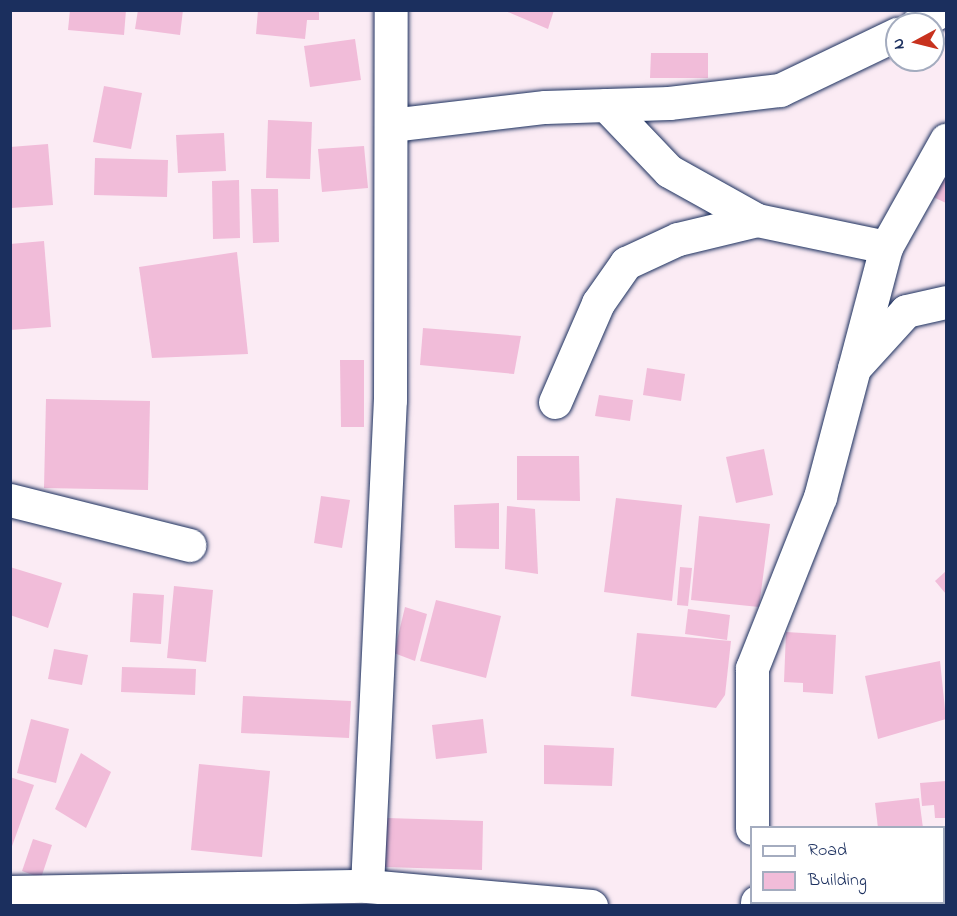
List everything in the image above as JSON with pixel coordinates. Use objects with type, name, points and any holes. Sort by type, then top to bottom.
[{"type":"street","points":[[367,886],[390,400],[392,10]]},
{"type":"street","points":[[391,125],[780,90],[885,40]]},
{"type":"street","points":[[606,105],[669,171],[757,220],[886,247]]},
{"type":"street","points":[[752,826],[752,668],[820,497],[850,372],[886,247],[946,140]]},
{"type":"street","points":[[555,402],[598,303],[626,263],[678,239],[757,220]]},
{"type":"street","points":[[850,372],[906,311],[946,302]]},
{"type":"street","points":[[10,500],[189,546]]},
{"type":"street","points":[[10,892],[367,886],[591,906]]},
{"type":"building","points":[[70,10],[126,10],[124,35],[68,30]]},
{"type":"building","points":[[138,10],[183,10],[180,35],[135,29]]},
{"type":"building","points":[[258,10],[319,10],[319,20],[307,20],[305,39],[256,34]]},
{"type":"building","points":[[503,10],[554,10],[548,29]]},
{"type":"building","points":[[355,39],[361,80],[310,87],[304,46]]},
{"type":"building","points":[[651,53],[708,53],[708,78],[650,78]]},
{"type":"building","points":[[104,86],[142,93],[131,149],[93,142]]},
{"type":"building","points":[[268,120],[312,122],[310,179],[266,178]]},
{"type":"building","points":[[224,133],[226,171],[178,173],[176,135]]},
{"type":"building","points":[[48,144],[53,205],[11,208],[10,147]]},
{"type":"building","points":[[364,146],[368,188],[322,192],[318,149]]},
{"type":"building","points":[[95,158],[168,160],[167,197],[94,195]]},
{"type":"building","points":[[946,163],[946,203],[933,197]]},
{"type":"building","points":[[239,180],[240,238],[213,239],[212,181]]},
{"type":"building","points":[[251,189],[278,189],[279,242],[253,243]]},
{"type":"building","points":[[44,241],[51,327],[10,330],[10,244]]},
{"type":"building","points":[[237,252],[248,354],[152,358],[139,267]]},
{"type":"building","points":[[423,328],[521,336],[514,374],[420,365]]},
{"type":"building","points":[[340,360],[364,360],[364,427],[341,427]]},
{"type":"building","points":[[647,368],[685,374],[681,401],[643,395]]},
{"type":"building","points":[[599,395],[633,400],[630,421],[595,416]]},
{"type":"building","points":[[46,399],[150,401],[148,490],[44,488]]},
{"type":"building","points":[[764,449],[773,495],[736,503],[726,457]]},
{"type":"building","points":[[517,456],[579,456],[580,501],[517,500]]},
{"type":"building","points":[[321,496],[350,500],[342,548],[314,543]]},
{"type":"building","points":[[616,498],[682,505],[672,601],[604,592]]},
{"type":"building","points":[[499,503],[499,549],[455,548],[454,505]]},
{"type":"building","points":[[507,506],[535,509],[538,574],[505,569]]},
{"type":"building","points":[[699,516],[770,524],[759,607],[691,600]]},
{"type":"building","points":[[10,567],[62,583],[48,628],[10,615]]},
{"type":"building","points":[[680,567],[692,568],[688,606],[677,605]]},
{"type":"building","points":[[946,571],[946,594],[935,581]]},
{"type":"building","points":[[174,586],[213,590],[206,662],[167,658]]},
{"type":"building","points":[[133,593],[164,595],[161,644],[130,642]]},
{"type":"building","points":[[436,600],[501,616],[486,678],[420,661]]},
{"type":"building","points":[[405,607],[427,614],[415,661],[394,653]]},
{"type":"building","points":[[688,609],[730,615],[727,640],[685,634]]},
{"type":"building","points":[[786,632],[836,635],[833,694],[803,692],[803,683],[784,682]]},
{"type":"building","points":[[637,633],[731,641],[725,695],[716,708],[631,696]]},
{"type":"building","points":[[54,649],[88,655],[82,685],[48,679]]},
{"type":"building","points":[[940,661],[946,719],[878,739],[865,676]]},
{"type":"building","points":[[122,667],[196,669],[195,695],[121,692]]},
{"type":"building","points":[[243,696],[351,701],[349,738],[241,733]]},
{"type":"building","points":[[31,719],[69,729],[56,783],[17,773]]},
{"type":"building","points":[[483,719],[487,753],[436,759],[432,725]]},
{"type":"building","points":[[544,745],[614,748],[612,786],[544,784]]},
{"type":"building","points":[[81,753],[111,772],[86,828],[55,809]]},
{"type":"building","points":[[199,764],[270,771],[262,857],[191,850]]},
{"type":"building","points":[[10,777],[34,785],[11,849],[10,849]]},
{"type":"building","points":[[946,781],[946,818],[935,818],[934,805],[922,806],[920,783]]},
{"type":"building","points":[[919,798],[923,826],[878,826],[875,803]]},
{"type":"building","points":[[387,818],[483,821],[482,870],[385,867]]},
{"type":"building","points":[[33,839],[52,845],[41,878],[22,871]]},
{"type":"building","points":[[945,894],[946,906],[914,906],[945,904]]}]
